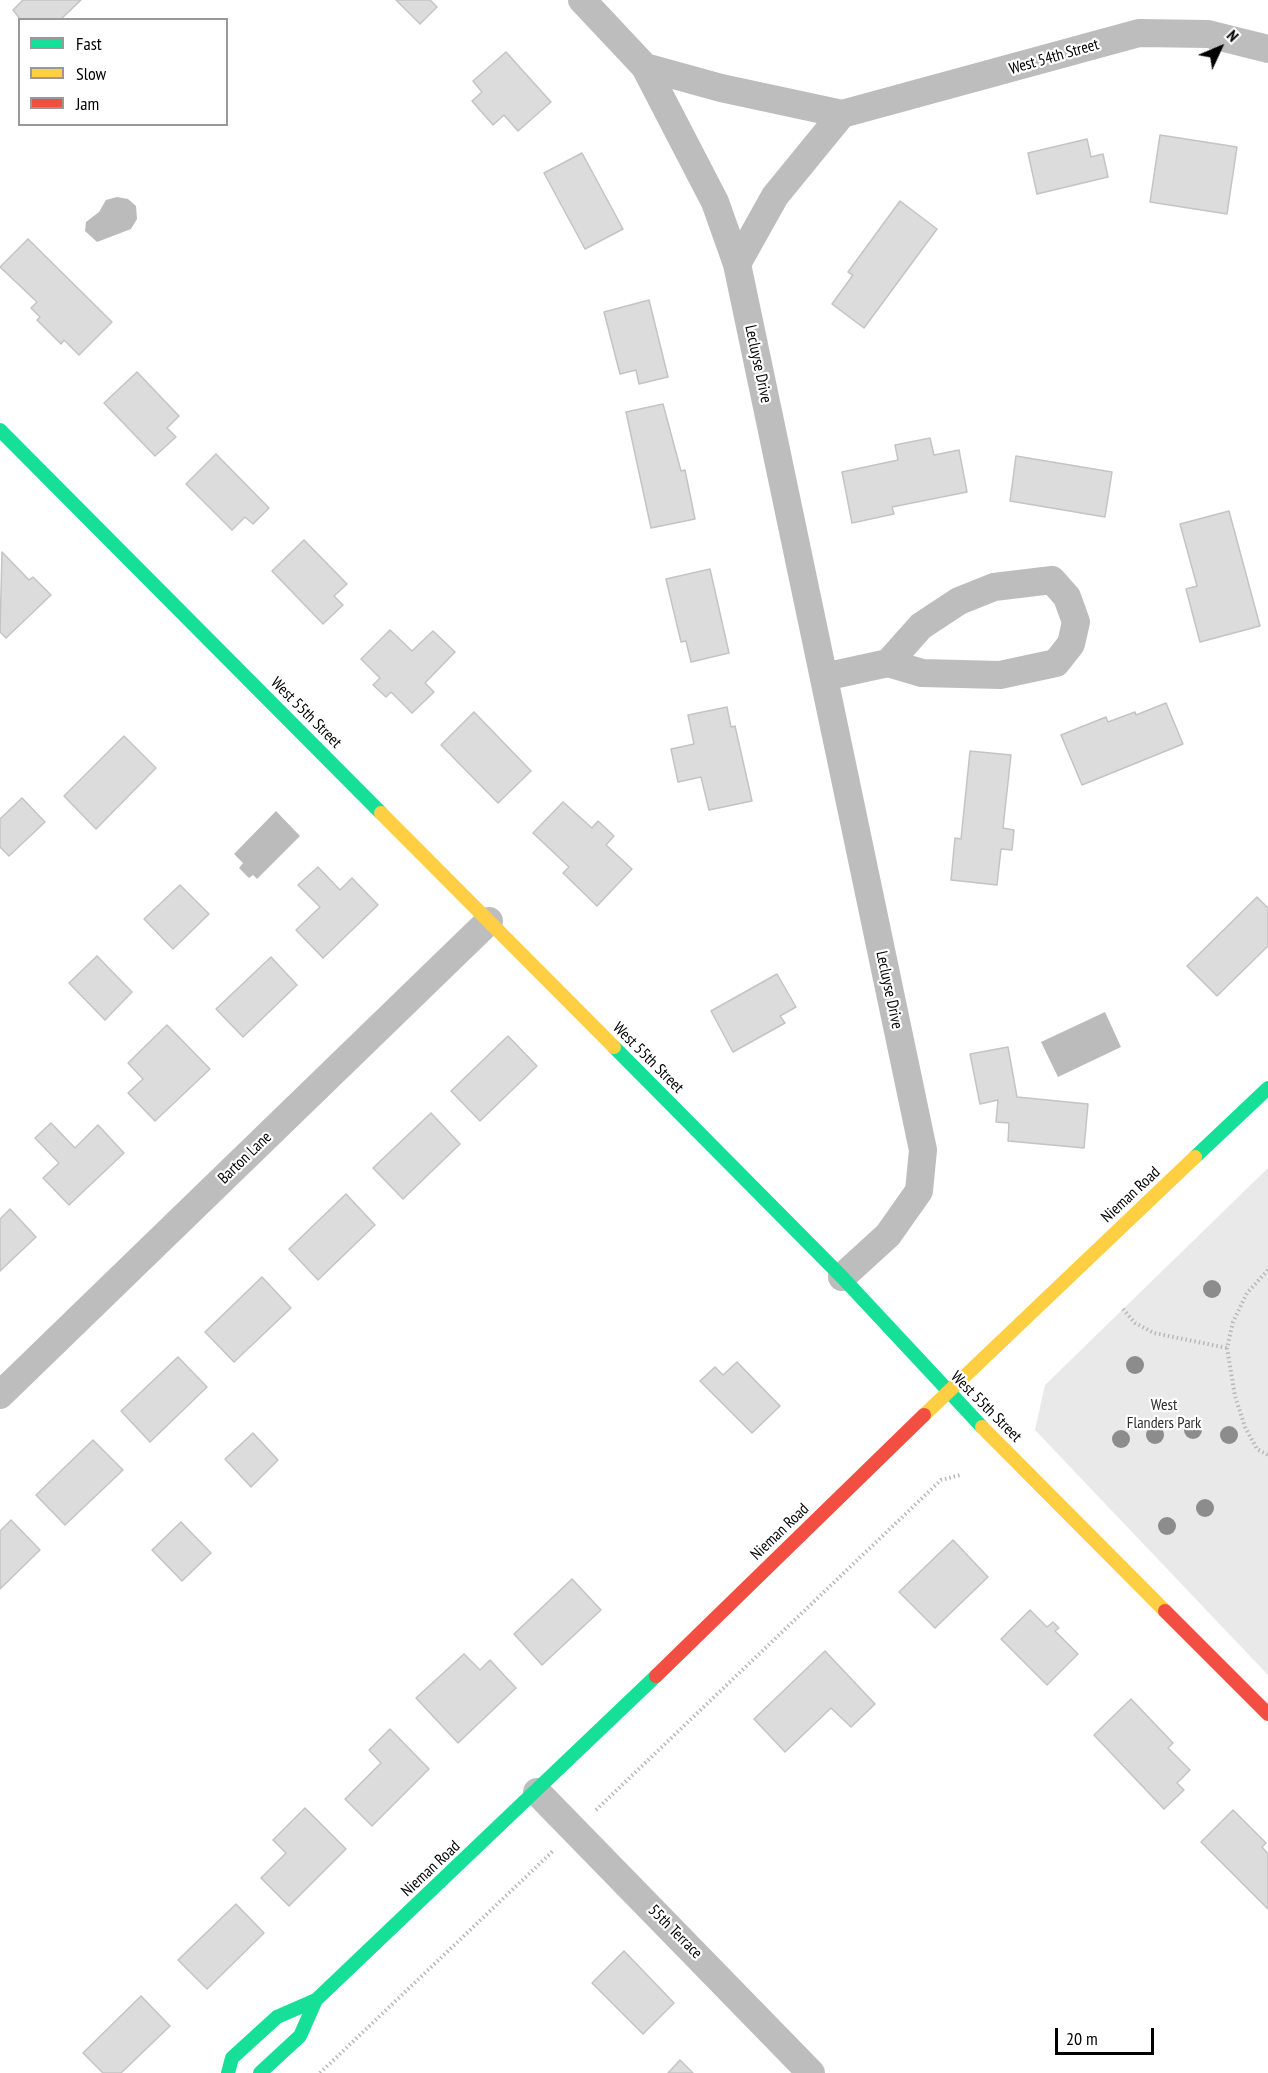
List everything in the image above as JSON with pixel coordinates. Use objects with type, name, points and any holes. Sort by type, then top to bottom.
[{"type":"street","points":[[582,0],[645,67]]},
{"type":"street","name":"West 54th Street","points":[[645,67],[721,88],[842,114],[1139,33],[1208,34],[1268,49]]},
{"type":"street","name":"Lecluyse Drive","points":[[645,67],[715,202],[737,264],[922,1150],[919,1191],[888,1235],[842,1277]]},
{"type":"street","points":[[737,264],[775,196],[842,114]]},
{"type":"street","name":"West 55th Street","points":[[0,430],[842,1277],[947,1392],[1268,1714]]},
{"type":"street","points":[[824,677],[888,663],[922,673],[1000,675],[1056,663],[1071,644],[1076,622],[1068,597],[1052,580],[994,587],[959,601],[921,626],[888,663]]},
{"type":"street","name":"Barton Lane","points":[[0,1395],[489,921]]},
{"type":"street","name":"Nieman Road","points":[[228,2073],[232,2058],[277,2017],[316,2000],[537,1792],[947,1392],[1268,1088]]},
{"type":"street","name":"55th Terrace","points":[[537,1792],[768,2026],[811,2073]]},
{"type":"street","name":"Nieman Road","points":[[260,2073],[300,2036],[316,2000]]},
{"type":"path","points":[[1268,1270],[1242,1303],[1233,1322],[1227,1348],[1235,1396],[1245,1427],[1257,1449],[1268,1455]]},
{"type":"path","points":[[1123,1309],[1135,1323],[1154,1333],[1227,1348]]},
{"type":"path","points":[[320,2073],[941,1480],[960,1475]]},
{"type":"green space","name":"West Flanders Park","points":[[1268,1168],[1268,1675],[1035,1430],[1045,1385]]},
{"type":"shaded area","points":[[117,197],[128,199],[136,206],[137,219],[131,229],[97,242],[85,231],[86,222],[99,212],[106,200]]},
{"type":"shaded area","points":[[276,811],[300,836],[257,879],[253,875],[249,878],[239,868],[243,863],[234,854]]},
{"type":"shaded area","points":[[1105,1012],[1121,1047],[1058,1077],[1041,1042]]},
{"type":"building","points":[[23,0],[81,0],[62,18],[19,18],[13,10]]},
{"type":"building","points":[[396,0],[430,0],[437,7],[420,24]]},
{"type":"building","points":[[506,52],[551,102],[518,131],[504,115],[493,125],[472,101],[482,92],[473,81]]},
{"type":"building","points":[[1160,135],[1237,147],[1227,214],[1150,202]]},
{"type":"building","points":[[1087,139],[1091,157],[1103,154],[1108,177],[1037,194],[1028,153]]},
{"type":"building","points":[[582,153],[623,229],[585,249],[544,173]]},
{"type":"building","points":[[900,201],[937,229],[864,328],[832,304],[853,275],[848,272]]},
{"type":"building","points":[[28,239],[112,322],[79,355],[64,340],[61,344],[37,320],[40,317],[31,308],[37,302],[0,267]]},
{"type":"building","points":[[649,300],[668,377],[639,384],[636,370],[620,374],[604,312]]},
{"type":"building","points":[[137,372],[179,416],[167,428],[176,437],[155,456],[104,403]]},
{"type":"building","points":[[663,404],[681,471],[685,470],[695,519],[651,528],[626,412]]},
{"type":"building","points":[[930,438],[934,455],[959,450],[967,492],[892,507],[894,514],[852,523],[842,472],[898,460],[895,445]]},
{"type":"building","points":[[216,454],[269,508],[253,524],[245,517],[232,530],[186,484]]},
{"type":"building","points":[[1016,456],[1112,472],[1105,517],[1010,501]]},
{"type":"building","points":[[1229,511],[1260,626],[1200,642],[1186,589],[1197,586],[1180,524]]},
{"type":"building","points":[[304,540],[347,584],[334,596],[343,605],[323,624],[272,571]]},
{"type":"building","points":[[2,552],[29,580],[33,577],[51,595],[6,638],[0,632]]},
{"type":"building","points":[[710,569],[729,653],[691,662],[686,641],[681,642],[666,579]]},
{"type":"building","points":[[390,630],[412,651],[433,631],[455,652],[425,683],[434,692],[412,713],[391,692],[386,697],[373,685],[380,678],[361,659]]},
{"type":"building","points":[[1166,703],[1183,744],[1082,785],[1061,735],[1106,717],[1108,722],[1135,712],[1136,715]]},
{"type":"building","points":[[727,707],[731,727],[735,726],[752,801],[709,810],[701,777],[678,782],[671,749],[694,744],[688,715]]},
{"type":"building","points":[[474,712],[531,771],[498,803],[441,745]]},
{"type":"building","points":[[124,736],[156,768],[96,829],[64,796]]},
{"type":"building","points":[[970,751],[1011,755],[1003,828],[1014,830],[1012,850],[1001,849],[997,885],[951,880],[955,838],[961,839]]},
{"type":"building","points":[[22,798],[45,822],[9,856],[0,847],[0,819]]},
{"type":"building","points":[[563,802],[592,828],[598,821],[614,836],[606,845],[632,869],[597,906],[563,873],[569,867],[533,833]]},
{"type":"building","points":[[318,867],[340,890],[352,878],[378,905],[323,958],[296,930],[320,907],[298,885]]},
{"type":"building","points":[[180,885],[209,914],[173,949],[144,919]]},
{"type":"building","points":[[1257,897],[1268,908],[1268,946],[1217,996],[1187,966]]},
{"type":"building","points":[[97,956],[132,992],[105,1020],[69,983]]},
{"type":"building","points":[[271,957],[297,985],[243,1037],[216,1009]]},
{"type":"building","points":[[777,974],[796,1007],[780,1016],[785,1023],[733,1052],[711,1011]]},
{"type":"building","points":[[167,1025],[210,1069],[155,1121],[128,1093],[143,1079],[128,1063]]},
{"type":"building","points":[[508,1036],[537,1066],[480,1121],[451,1091]]},
{"type":"building","points":[[1008,1047],[1017,1097],[1088,1104],[1084,1148],[1008,1141],[1009,1123],[996,1122],[998,1100],[980,1104],[970,1054]]},
{"type":"building","points":[[431,1113],[460,1144],[403,1199],[373,1168]]},
{"type":"building","points":[[51,1123],[75,1148],[98,1125],[124,1153],[69,1205],[43,1178],[59,1163],[35,1138]]},
{"type":"building","points":[[346,1194],[375,1225],[318,1280],[289,1249]]},
{"type":"building","points":[[10,1209],[36,1237],[0,1271],[0,1219]]},
{"type":"building","points":[[262,1277],[291,1308],[234,1362],[205,1332]]},
{"type":"building","points":[[178,1357],[207,1387],[150,1442],[121,1411]]},
{"type":"building","points":[[737,1362],[780,1406],[752,1433],[700,1381],[715,1367],[723,1375]]},
{"type":"building","points":[[253,1433],[278,1460],[251,1487],[225,1459]]},
{"type":"building","points":[[93,1440],[123,1470],[65,1525],[36,1495]]},
{"type":"building","points":[[11,1520],[40,1550],[0,1589],[0,1531]]},
{"type":"building","points":[[181,1522],[211,1553],[182,1581],[152,1550]]},
{"type":"building","points":[[953,1540],[988,1577],[935,1628],[899,1592]]},
{"type":"building","points":[[572,1579],[601,1610],[542,1665],[514,1634]]},
{"type":"building","points":[[1030,1610],[1047,1627],[1053,1622],[1059,1628],[1055,1631],[1078,1654],[1047,1685],[1001,1639]]},
{"type":"building","points":[[825,1651],[875,1704],[851,1727],[831,1708],[785,1752],[754,1719]]},
{"type":"building","points":[[464,1654],[480,1670],[490,1660],[516,1688],[458,1743],[416,1698]]},
{"type":"building","points":[[1131,1699],[1173,1743],[1168,1748],[1190,1770],[1177,1783],[1184,1790],[1164,1809],[1094,1735]]},
{"type":"building","points":[[390,1729],[429,1769],[372,1826],[345,1799],[381,1763],[369,1750]]},
{"type":"building","points":[[305,1808],[346,1849],[289,1906],[261,1878],[286,1853],[273,1840]]},
{"type":"building","points":[[1233,1810],[1266,1843],[1262,1847],[1268,1854],[1268,1909],[1201,1842]]},
{"type":"building","points":[[236,1904],[264,1933],[207,1989],[178,1960]]},
{"type":"building","points":[[624,1951],[674,2003],[643,2034],[592,1983]]},
{"type":"building","points":[[141,1996],[170,2026],[121,2073],[103,2073],[83,2053]]},
{"type":"building","points":[[680,2060],[693,2073],[668,2073]]},
{"type":"traffic: fast","points":[[0,430],[381,813]]},
{"type":"traffic: fast","points":[[614,1047],[842,1277],[982,1427]]},
{"type":"traffic: fast","points":[[1195,1157],[1268,1088]]},
{"type":"traffic: fast","points":[[228,2073],[232,2058],[277,2017],[316,2000],[656,1676]]},
{"type":"traffic: fast","points":[[260,2073],[300,2036],[316,2000]]},
{"type":"traffic: slow","points":[[381,813],[614,1047]]},
{"type":"traffic: slow","points":[[924,1415],[1195,1157]]},
{"type":"traffic: slow","points":[[982,1427],[1165,1611]]},
{"type":"traffic: jam","points":[[656,1676],[924,1415]]},
{"type":"traffic: jam","points":[[1165,1611],[1268,1714]]}]
